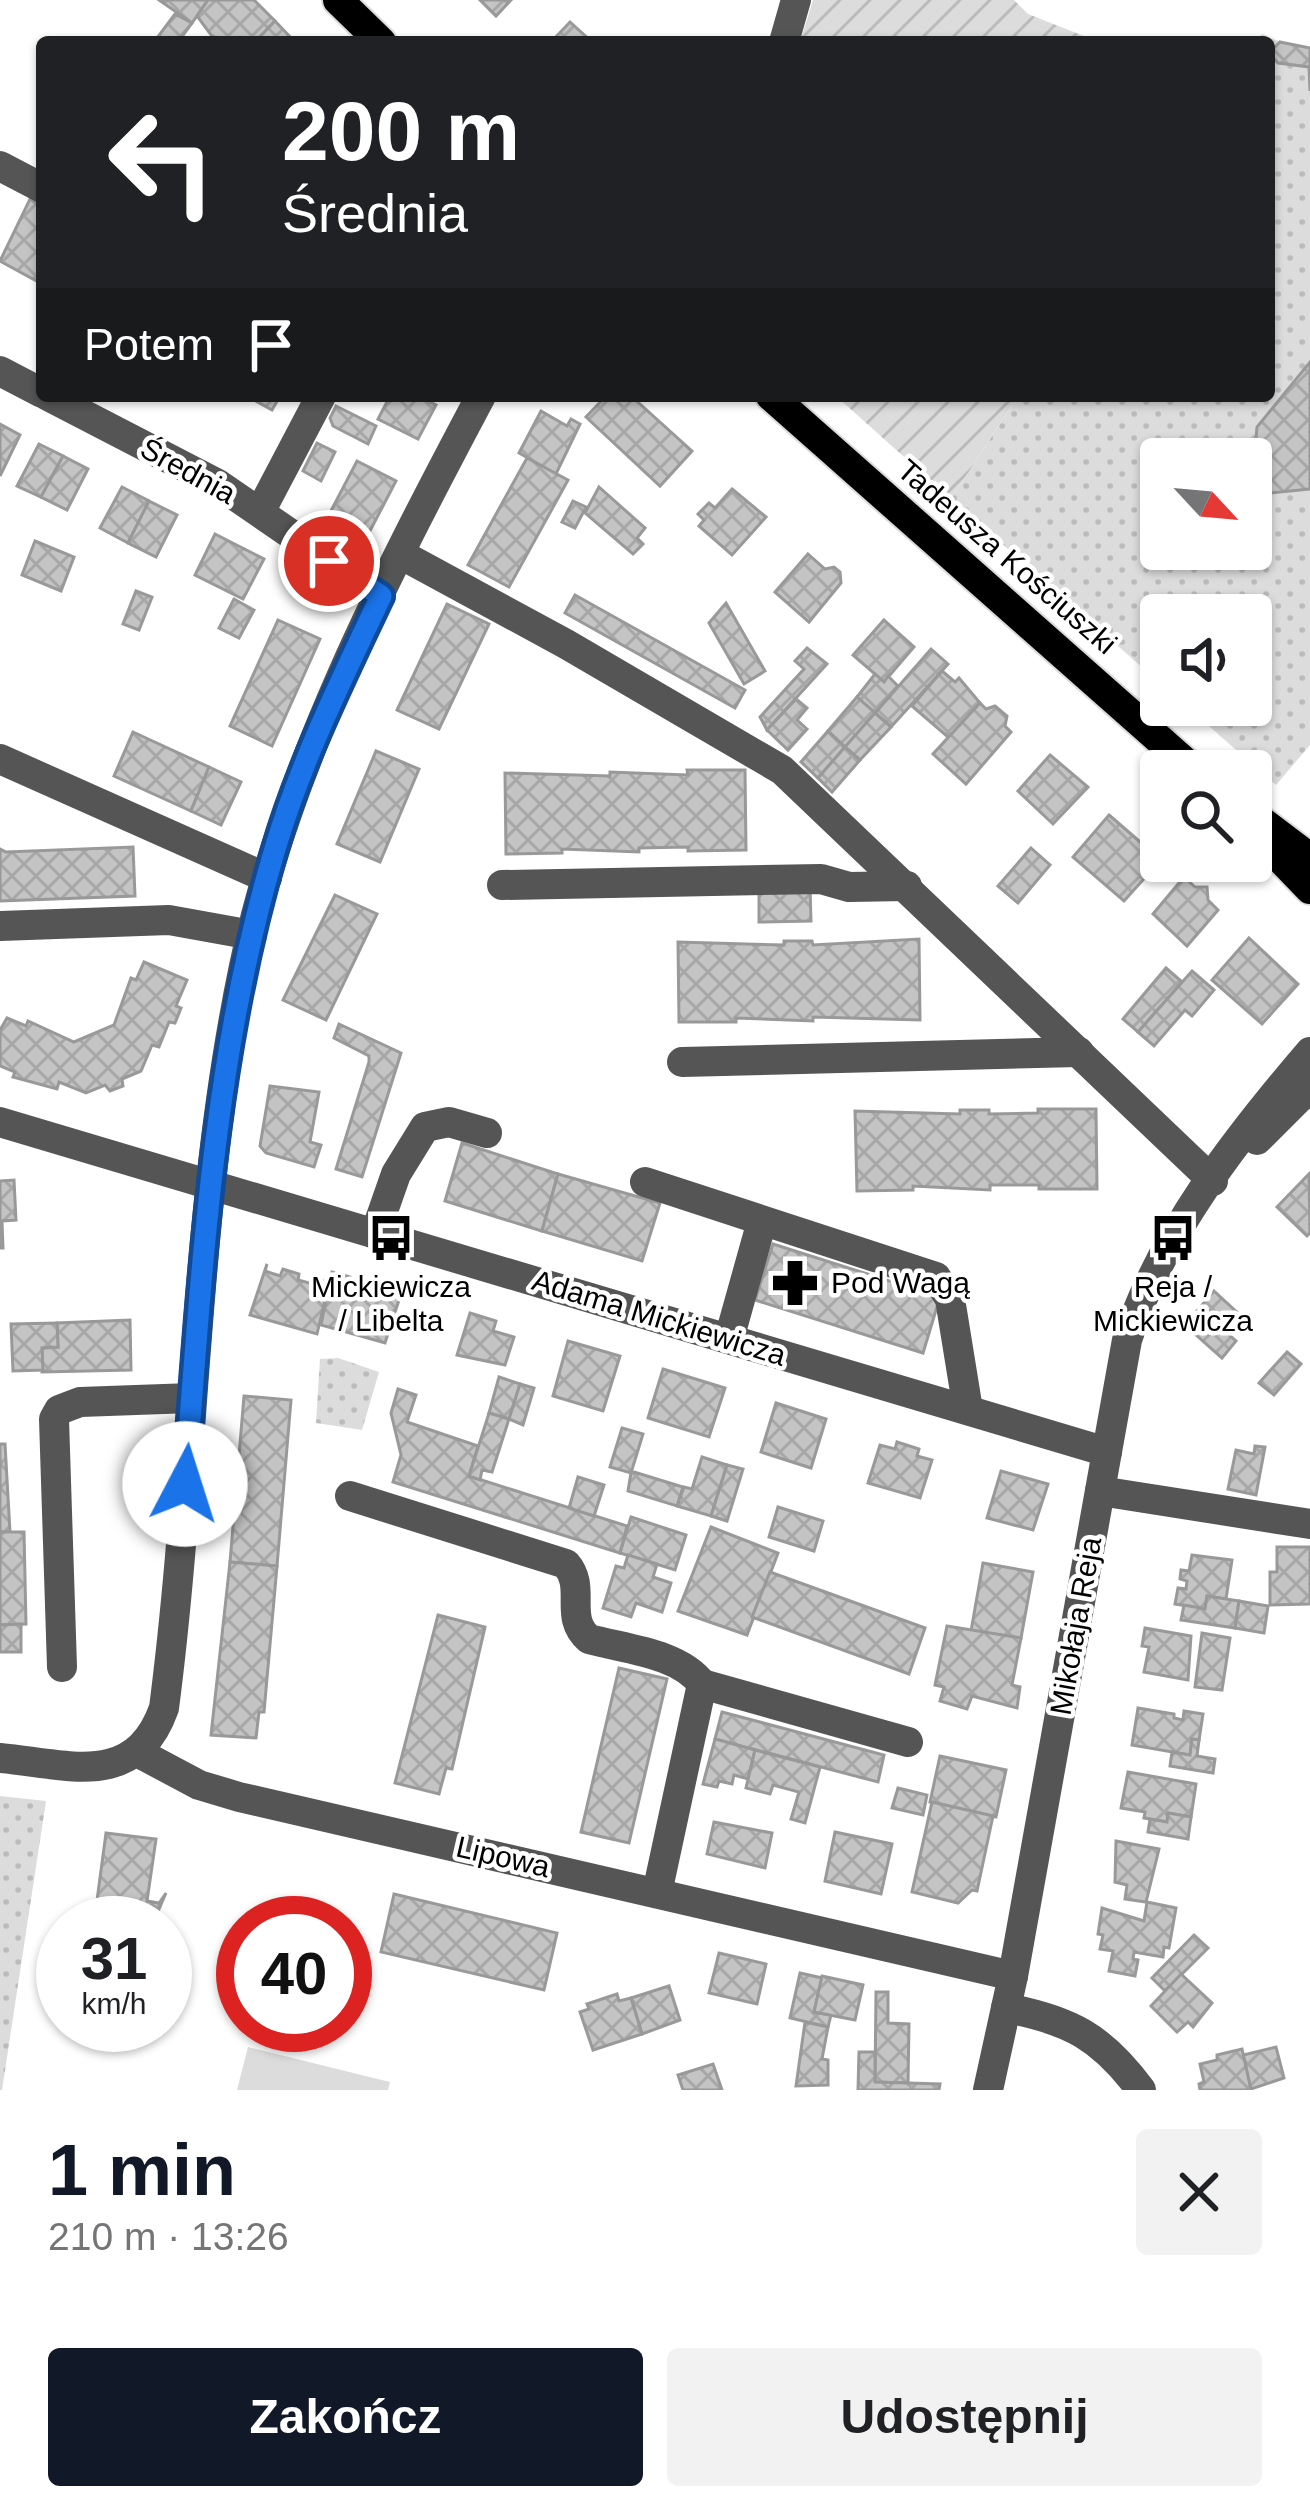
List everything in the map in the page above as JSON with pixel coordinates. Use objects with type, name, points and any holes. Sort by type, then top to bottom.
[{"type":"main road","points":[[338,0],[375,36]]},
{"type":"main road","name":"Tadeusza Kościuszki","points":[[778,402],[1172,750]]},
{"type":"main road","points":[[1272,829],[1310,857]]},
{"type":"main road","points":[[1272,850],[1310,890]]},
{"type":"street","points":[[786,36],[796,0]]},
{"type":"street","points":[[0,166],[36,185]]},
{"type":"street","name":"Średnia","points":[[0,371],[36,389]]},
{"type":"street","name":"Średnia","points":[[60,402],[218,484],[381,596]]},
{"type":"street","points":[[260,512],[318,402]]},
{"type":"street","points":[[0,1758],[92,1768],[114,1764],[136,1752],[155,1730],[164,1708],[211,1184],[232,1034],[252,935],[310,748],[478,402]]},
{"type":"street","points":[[402,555],[782,770],[1213,1181]]},
{"type":"street","points":[[0,759],[267,878]]},
{"type":"street","points":[[821,879],[838,847],[843,824]]},
{"type":"street","points":[[502,886],[821,879],[849,887],[907,886]]},
{"type":"street","points":[[0,926],[169,920],[252,935]]},
{"type":"street","points":[[1000,1054],[1015,1038],[1027,1001]]},
{"type":"street","points":[[682,1062],[1079,1052]]},
{"type":"street","name":"Mikołaja Reja","points":[[988,2090],[1013,1976],[1127,1340],[1144,1294],[1186,1216],[1310,1052]]},
{"type":"street","name":"Mikołaja Reja","points":[[1213,1181],[1310,1088]]},
{"type":"street","name":"Adama Mickiewicza","points":[[0,1122],[1107,1452]]},
{"type":"street","points":[[375,1234],[396,1174],[425,1127],[449,1122],[487,1133]]},
{"type":"street","points":[[646,1182],[936,1277],[950,1299],[968,1410]]},
{"type":"street","points":[[729,1339],[762,1221]]},
{"type":"street","points":[[62,1667],[54,1420],[59,1410],[80,1402],[192,1398]]},
{"type":"street","points":[[1100,1491],[1310,1524]]},
{"type":"street","points":[[350,1496],[566,1564],[578,1585],[574,1621],[589,1639],[679,1664],[702,1684],[908,1742]]},
{"type":"street","points":[[657,1893],[702,1684]]},
{"type":"street","name":"Lipowa","points":[[136,1752],[199,1785],[239,1797],[1013,1976]]},
{"type":"street","points":[[1006,2008],[1075,2027],[1116,2056],[1141,2090]]},
{"type":"shaded area","points":[[813,0],[1014,0],[1028,14],[1084,36],[802,36]]},
{"type":"shaded area","points":[[1275,55],[1309,67],[1310,745],[1276,785],[1272,750],[1236,750],[1209,726],[1272,726],[1272,594],[1140,594],[1140,666],[951,499],[1014,402],[1275,402]]},
{"type":"shaded area","points":[[843,402],[1014,402],[951,499]]},
{"type":"shaded area","points":[[338,1358],[379,1372],[362,1430],[316,1423],[320,1359]]},
{"type":"shaded area","points":[[0,1796],[46,1801],[2,2090],[0,2090]]},
{"type":"shaded area","points":[[247,2052],[268,2052],[390,2082],[388,2090],[237,2090]]},
{"type":"building","points":[[159,0],[208,0],[192,23]]},
{"type":"building","points":[[208,0],[254,0],[275,21],[261,36],[213,36],[197,16]]},
{"type":"building","points":[[480,0],[511,0],[496,16]]},
{"type":"building","points":[[175,14],[192,23],[182,36],[158,36]]},
{"type":"building","points":[[275,21],[289,36],[261,36]]},
{"type":"building","points":[[570,22],[585,36],[557,36]]},
{"type":"building","points":[[1280,42],[1310,48],[1310,91],[1309,67],[1278,63],[1275,47]]},
{"type":"building","points":[[30,199],[36,202],[36,281],[0,261]]},
{"type":"building","points":[[1310,362],[1310,489],[1272,493],[1272,438],[1256,438],[1257,427]]},
{"type":"building","points":[[387,402],[436,405],[418,439],[378,419]]},
{"type":"building","points":[[600,402],[638,402],[692,451],[660,486],[586,417]]},
{"type":"building","points":[[336,406],[376,426],[368,444],[333,426],[330,418]]},
{"type":"building","points":[[541,411],[567,426],[571,419],[580,424],[556,474],[519,453]]},
{"type":"building","points":[[0,424],[20,435],[0,476]]},
{"type":"building","points":[[317,443],[335,452],[321,481],[303,471]]},
{"type":"building","points":[[39,444],[63,456],[41,497],[17,486]]},
{"type":"building","points":[[63,456],[88,469],[67,510],[41,497]]},
{"type":"building","points":[[527,458],[568,480],[509,587],[468,565]]},
{"type":"building","points":[[357,461],[396,481],[360,550],[321,530]]},
{"type":"building","points":[[122,487],[149,501],[128,543],[100,528]]},
{"type":"building","points":[[599,487],[645,528],[637,538],[643,544],[633,554],[585,513]]},
{"type":"building","points":[[732,489],[766,517],[732,555],[699,526],[704,520],[698,514],[709,503],[715,508]]},
{"type":"building","points":[[149,501],[177,515],[156,557],[128,543]]},
{"type":"building","points":[[573,501],[586,507],[575,528],[562,522]]},
{"type":"building","points":[[215,534],[264,559],[243,599],[195,575]]},
{"type":"building","points":[[35,541],[74,557],[61,591],[22,575]]},
{"type":"building","points":[[808,554],[825,569],[834,567],[840,572],[841,583],[809,622],[775,592]]},
{"type":"building","points":[[136,591],[152,597],[139,630],[123,624]]},
{"type":"building","points":[[575,595],[745,690],[735,708],[565,613]]},
{"type":"building","points":[[234,599],[254,610],[239,638],[219,628]]},
{"type":"building","points":[[726,603],[765,671],[744,684],[709,623]]},
{"type":"building","points":[[447,604],[489,624],[439,729],[397,710]]},
{"type":"building","points":[[278,620],[320,639],[272,746],[230,726]]},
{"type":"building","points":[[884,620],[914,647],[884,682],[853,655]]},
{"type":"building","points":[[807,648],[827,664],[767,730],[760,717],[804,669],[795,661]]},
{"type":"building","points":[[931,649],[948,664],[891,727],[875,713]]},
{"type":"building","points":[[942,671],[955,682],[959,678],[980,703],[949,738],[912,706]]},
{"type":"building","points":[[875,674],[884,682],[888,676],[898,686],[875,713],[857,697]]},
{"type":"building","points":[[857,697],[875,713],[845,747],[828,731]]},
{"type":"building","points":[[796,699],[807,708],[797,720],[807,729],[788,750],[767,730]]},
{"type":"building","points":[[980,703],[986,709],[995,706],[1007,716],[1005,726],[1011,732],[966,784],[933,754]]},
{"type":"building","points":[[875,713],[891,727],[860,760],[845,747]]},
{"type":"building","points":[[828,731],[845,747],[818,778],[801,762]]},
{"type":"building","points":[[133,732],[209,767],[191,811],[114,776]]},
{"type":"building","points":[[845,747],[860,760],[832,792],[818,778]]},
{"type":"building","points":[[376,751],[419,769],[380,862],[337,844]]},
{"type":"building","points":[[1050,755],[1088,787],[1053,824],[1018,791]]},
{"type":"building","points":[[209,767],[241,782],[221,825],[191,811]]},
{"type":"building","points":[[687,770],[745,770],[746,850],[562,849],[562,853],[506,854],[505,773],[688,775]]},
{"type":"building","points":[[1109,815],[1140,842],[1141,882],[1124,901],[1073,857]]},
{"type":"building","points":[[133,847],[135,896],[0,901],[0,849]]},
{"type":"building","points":[[1031,848],[1050,865],[1018,903],[998,886]]},
{"type":"building","points":[[1180,882],[1207,887],[1208,900],[1218,910],[1187,946],[1153,914]]},
{"type":"building","points":[[810,886],[811,921],[759,922],[759,887]]},
{"type":"building","points":[[335,895],[377,914],[326,1020],[283,1000]]},
{"type":"building","points":[[1249,938],[1298,984],[1262,1024],[1212,980]]},
{"type":"building","points":[[919,939],[920,1020],[813,1017],[813,1021],[679,1022],[678,942],[784,945],[784,941],[812,941],[813,945]]},
{"type":"building","points":[[144,962],[187,980],[176,1006],[181,1008],[175,1023],[169,1022],[159,1047],[152,1045],[141,1071],[122,1079],[123,1086],[110,1091],[105,1085],[86,1093],[59,1082],[57,1089],[13,1077],[15,1072],[0,1066],[0,1030],[7,1018],[26,1026],[28,1021],[74,1042],[114,1025],[131,978],[136,980]]},
{"type":"building","points":[[1166,968],[1182,982],[1138,1032],[1123,1019]]},
{"type":"building","points":[[1192,971],[1214,990],[1192,1016],[1185,1010],[1154,1046],[1138,1032]]},
{"type":"building","points":[[339,1024],[401,1053],[362,1177],[336,1169],[369,1056],[334,1038]]},
{"type":"building","points":[[270,1086],[319,1092],[310,1142],[321,1145],[314,1167],[266,1153],[260,1146]]},
{"type":"building","points":[[1038,1109],[1096,1109],[1097,1189],[990,1185],[990,1190],[913,1186],[913,1190],[857,1191],[855,1111],[960,1114],[960,1110],[989,1110],[989,1114],[1038,1113]]},
{"type":"building","points":[[462,1143],[558,1174],[542,1231],[445,1201]]},
{"type":"building","points":[[558,1174],[660,1203],[642,1261],[542,1231]]},
{"type":"building","points":[[1309,1174],[1310,1233],[1307,1236],[1277,1207]]},
{"type":"building","points":[[14,1180],[16,1220],[2,1221],[0,1248],[0,1181]]},
{"type":"building","points":[[773,1244],[940,1297],[923,1353],[755,1300]]},
{"type":"building","points":[[267,1264],[265,1271],[280,1276],[283,1269],[299,1274],[298,1280],[329,1283],[317,1334],[250,1315]]},
{"type":"building","points":[[332,1272],[350,1277],[348,1283],[383,1287],[380,1294],[395,1298],[398,1291],[385,1343],[321,1325]]},
{"type":"building","points":[[1214,1291],[1241,1316],[1227,1333],[1236,1341],[1222,1358],[1185,1325]]},
{"type":"building","points":[[470,1313],[496,1321],[493,1331],[514,1337],[505,1365],[457,1355]]},
{"type":"building","points":[[130,1320],[131,1370],[42,1372],[42,1348],[58,1347],[57,1323]]},
{"type":"building","points":[[57,1323],[58,1347],[42,1348],[43,1370],[13,1371],[11,1324]]},
{"type":"building","points":[[568,1341],[620,1356],[603,1411],[553,1396]]},
{"type":"building","points":[[1287,1352],[1301,1364],[1274,1395],[1259,1383]]},
{"type":"building","points":[[663,1369],[725,1388],[709,1437],[648,1418]]},
{"type":"building","points":[[499,1377],[520,1384],[509,1419],[489,1413]]},
{"type":"building","points":[[520,1384],[534,1388],[523,1425],[509,1419]]},
{"type":"building","points":[[398,1389],[416,1395],[407,1422],[478,1446],[469,1476],[627,1526],[620,1553],[393,1482],[401,1455],[391,1413]]},
{"type":"building","points":[[244,1396],[291,1400],[277,1566],[230,1562]]},
{"type":"building","points":[[776,1403],[826,1419],[811,1468],[761,1452]]},
{"type":"building","points":[[489,1413],[509,1419],[492,1472],[482,1470],[480,1480],[469,1476]]},
{"type":"building","points":[[622,1428],[643,1434],[631,1473],[610,1467]]},
{"type":"building","points":[[897,1442],[919,1449],[917,1456],[932,1460],[920,1498],[868,1483],[880,1445],[895,1449]]},
{"type":"building","points":[[0,1444],[5,1444],[10,1532],[0,1532]]},
{"type":"building","points":[[1255,1446],[1265,1447],[1256,1495],[1228,1489],[1236,1450],[1254,1454]]},
{"type":"building","points":[[702,1457],[727,1465],[711,1516],[677,1506],[684,1487],[692,1489]]},
{"type":"building","points":[[727,1465],[743,1469],[727,1521],[711,1516]]},
{"type":"building","points":[[1001,1471],[1048,1484],[1033,1530],[987,1518]]},
{"type":"building","points":[[634,1472],[683,1487],[677,1506],[628,1491]]},
{"type":"building","points":[[578,1477],[604,1485],[594,1516],[569,1508]]},
{"type":"building","points":[[778,1507],[823,1521],[814,1551],[769,1537]]},
{"type":"building","points":[[631,1517],[686,1535],[675,1570],[620,1553]]},
{"type":"building","points":[[711,1527],[778,1553],[747,1635],[678,1611]]},
{"type":"building","points":[[0,1532],[24,1532],[26,1624],[0,1625]]},
{"type":"building","points":[[1277,1547],[1310,1547],[1310,1604],[1270,1605],[1270,1572],[1277,1572]]},
{"type":"building","points":[[628,1555],[657,1564],[653,1577],[671,1583],[662,1612],[636,1603],[631,1617],[603,1608],[616,1566],[624,1568]]},
{"type":"building","points":[[1192,1555],[1232,1560],[1226,1599],[1207,1596],[1205,1609],[1175,1604],[1178,1588],[1186,1589],[1181,1570],[1189,1571]]},
{"type":"building","points":[[230,1562],[277,1566],[264,1712],[259,1712],[256,1738],[211,1735]]},
{"type":"building","points":[[983,1563],[1033,1572],[1021,1638],[971,1631]]},
{"type":"building","points":[[770,1572],[925,1628],[909,1674],[752,1617]]},
{"type":"building","points":[[1207,1596],[1239,1601],[1235,1628],[1181,1620],[1184,1605],[1205,1609]]},
{"type":"building","points":[[1239,1601],[1268,1606],[1264,1633],[1235,1628]]},
{"type":"building","points":[[438,1615],[485,1627],[452,1769],[446,1768],[439,1794],[395,1783]]},
{"type":"building","points":[[21,1624],[21,1652],[0,1652],[0,1625]]},
{"type":"building","points":[[947,1626],[1021,1638],[1012,1685],[1020,1687],[1017,1708],[972,1696],[967,1709],[940,1701],[944,1687],[935,1685]]},
{"type":"building","points":[[1145,1628],[1191,1636],[1188,1680],[1144,1672],[1149,1647],[1142,1646]]},
{"type":"building","points":[[1202,1633],[1230,1638],[1222,1690],[1195,1687]]},
{"type":"building","points":[[619,1668],[667,1679],[629,1843],[581,1832]]},
{"type":"building","points":[[1138,1708],[1183,1720],[1184,1711],[1203,1714],[1199,1740],[1192,1739],[1190,1755],[1132,1745]]},
{"type":"building","points":[[722,1712],[884,1755],[878,1782],[715,1739]]},
{"type":"building","points":[[715,1739],[755,1750],[748,1779],[734,1775],[732,1784],[703,1784]]},
{"type":"building","points":[[1192,1739],[1199,1740],[1197,1756],[1215,1759],[1213,1773],[1170,1766],[1172,1752],[1190,1755]]},
{"type":"building","points":[[755,1750],[820,1767],[805,1823],[791,1819],[799,1792],[773,1785],[770,1794],[746,1788]]},
{"type":"building","points":[[940,1756],[1006,1770],[996,1817],[930,1802]]},
{"type":"building","points":[[1128,1772],[1196,1784],[1191,1817],[1168,1813],[1167,1822],[1121,1808]]},
{"type":"building","points":[[898,1788],[927,1795],[923,1815],[892,1808]]},
{"type":"building","points":[[932,1802],[993,1816],[977,1891],[958,1903],[912,1892]]},
{"type":"building","points":[[1168,1813],[1191,1817],[1188,1839],[1148,1832],[1150,1819],[1167,1822]]},
{"type":"building","points":[[714,1822],[772,1833],[765,1868],[707,1854]]},
{"type":"building","points":[[835,1832],[892,1844],[881,1894],[825,1881]]},
{"type":"building","points":[[106,1833],[156,1839],[148,1896],[98,1896]]},
{"type":"building","points":[[1116,1841],[1159,1849],[1146,1902],[1125,1899],[1127,1885],[1115,1882]]},
{"type":"building","points":[[394,1894],[557,1933],[544,1990],[381,1952]]},
{"type":"building","points":[[1147,1902],[1176,1908],[1169,1948],[1164,1947],[1163,1957],[1134,1952],[1133,1959],[1138,1960],[1135,1976],[1109,1971],[1113,1951],[1100,1949],[1103,1935],[1098,1934],[1102,1908],[1144,1921]]},
{"type":"building","points":[[1194,1935],[1208,1948],[1165,1991],[1152,1978]]},
{"type":"building","points":[[719,1953],[766,1964],[757,2004],[709,1993]]},
{"type":"building","points":[[800,1973],[822,1978],[814,2012],[831,2015],[828,2027],[790,2018]]},
{"type":"building","points":[[1181,1974],[1212,2003],[1193,2027],[1188,2022],[1177,2032],[1151,2006]]},
{"type":"building","points":[[822,1976],[863,1985],[855,2020],[814,2012]]},
{"type":"building","points":[[669,1986],[680,2020],[642,2034],[631,1998]]},
{"type":"building","points":[[876,1992],[888,1992],[888,2023],[909,2024],[908,2083],[875,2082]]},
{"type":"building","points":[[617,1994],[619,2001],[631,1998],[642,2034],[593,2050],[580,2012],[589,2009],[587,2004]]},
{"type":"building","points":[[805,2022],[828,2027],[822,2059],[828,2060],[828,2085],[796,2086]]},
{"type":"building","points":[[1276,2047],[1284,2078],[1251,2089],[1243,2055]]},
{"type":"building","points":[[1242,2049],[1251,2090],[1200,2090],[1204,2082],[1200,2064]]},
{"type":"building","points":[[859,2052],[875,2052],[875,2082],[940,2084],[939,2090],[858,2090]]},
{"type":"building","points":[[713,2064],[722,2090],[683,2090],[678,2075]]},
{"type":"place","name":"Mickiewicza / Libelta","points":[[391,1238]]},
{"type":"place","name":"Reja / Mickiewicza","points":[[1173,1238]]},
{"type":"place","name":"Pod Wagą","points":[[795,1283]]},
{"type":"route","points":[[185,1484],[211,1184],[245,963],[275,849],[310,748],[381,596],[329,561]]}]
